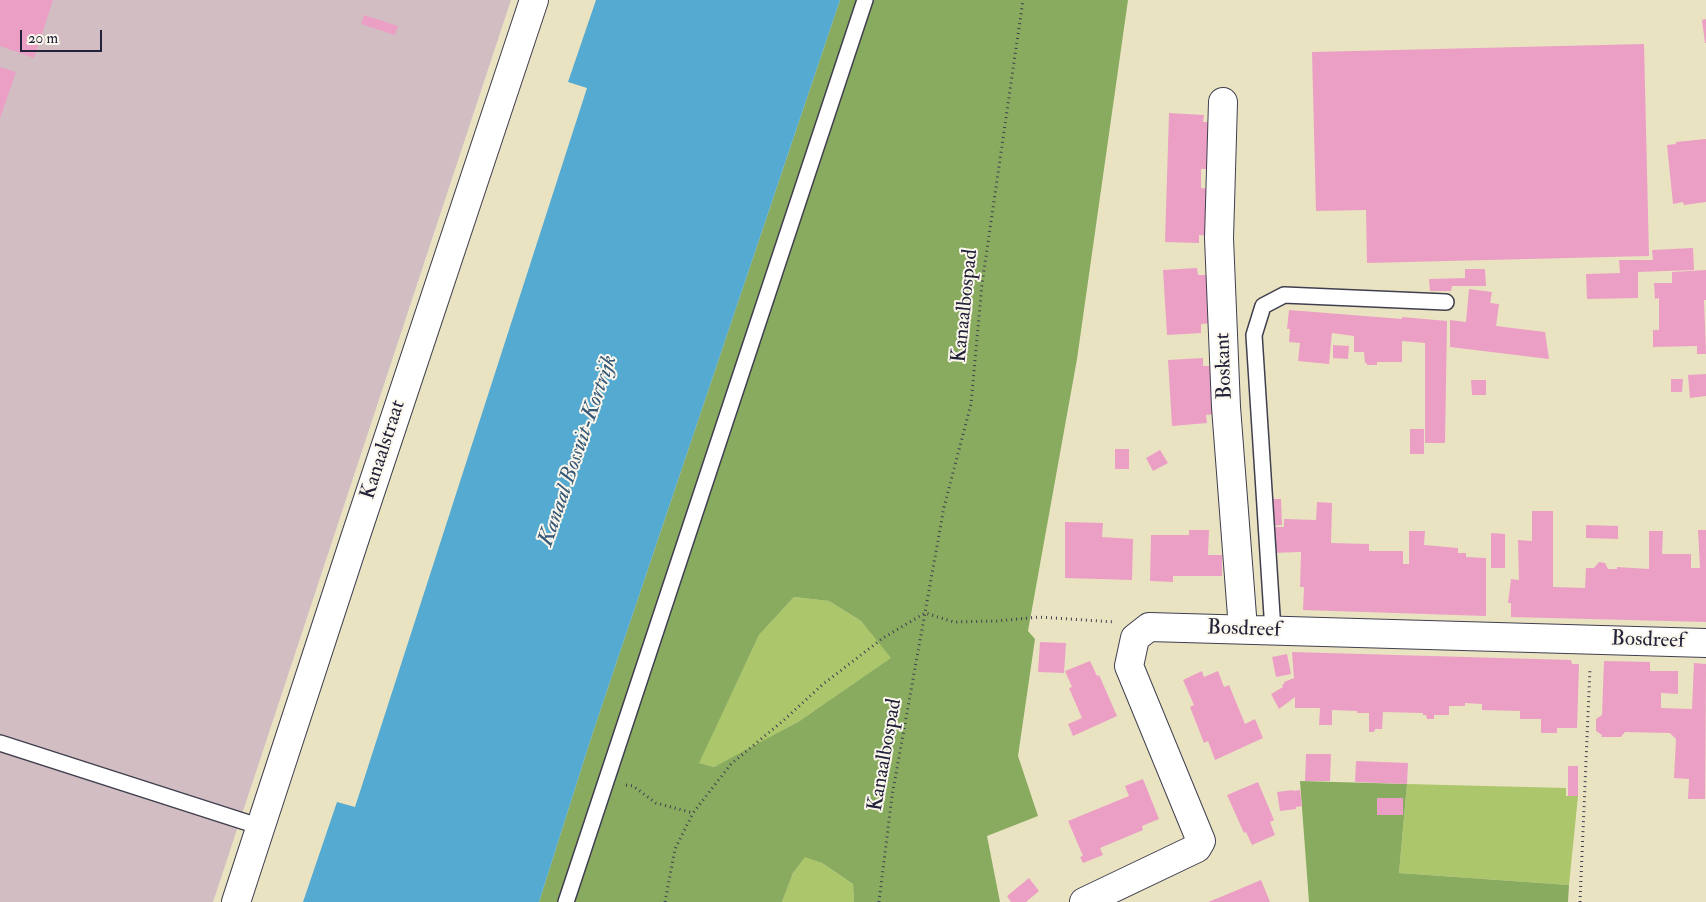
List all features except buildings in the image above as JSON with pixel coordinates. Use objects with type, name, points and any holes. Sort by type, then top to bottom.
[{"type":"street","name":"Kanaalstraat","points":[[236,902],[534,0]]},
{"type":"street","name":"Boskant","points":[[1223,102],[1220,248],[1226,407],[1243,630]]},
{"type":"street","name":"Bosdreef","points":[[1149,627],[1706,643]]},
{"type":"street","points":[[1084,902],[1197,848],[1201,841],[1129,666],[1135,638],[1149,627]]},
{"type":"lane","points":[[566,902],[865,0]]},
{"type":"lane","points":[[1274,631],[1254,335],[1263,306],[1284,295],[1446,302]]},
{"type":"lane","points":[[0,743],[261,827]]},
{"type":"path","name":"Kanaalbospad","points":[[879,902],[892,796],[944,507],[971,404],[982,284],[1023,0]]},
{"type":"path","points":[[665,902],[675,849],[693,813],[731,764],[784,720],[822,685],[883,638],[925,613],[954,622],[1039,618],[1106,620],[1149,627]]},
{"type":"path","points":[[1580,902],[1590,640]]},
{"type":"path","points":[[606,782],[633,786],[656,803],[693,813]]},
{"type":"shaded area","points":[[0,0],[511,0],[213,902],[0,902]]},
{"type":"green space","points":[[840,0],[1128,0],[1077,359],[1028,631],[1035,639],[1018,756],[1038,816],[987,836],[1000,902],[854,902],[853,884],[822,863],[805,857],[793,873],[782,902],[539,902],[593,732]],"holes":[[[794,597],[829,601],[861,621],[891,658],[798,722],[714,767],[699,763],[759,635]]]},
{"type":"green space","points":[[794,597],[829,601],[861,621],[892,658],[798,722],[737,756],[714,767],[698,763],[759,635]]},
{"type":"green space","points":[[1300,781],[1407,784],[1399,873],[1569,885],[1568,902],[1309,902]]},
{"type":"green space","points":[[1407,784],[1566,788],[1566,796],[1578,796],[1569,885],[1399,873]]},
{"type":"green space","points":[[805,856],[822,863],[853,884],[854,902],[782,902],[793,873]]},
{"type":"water","name":"Kanaal Bossuit-Kortrijk","points":[[596,0],[840,0],[593,732],[539,902],[303,902],[337,802],[355,807],[587,88],[568,82]]}]
